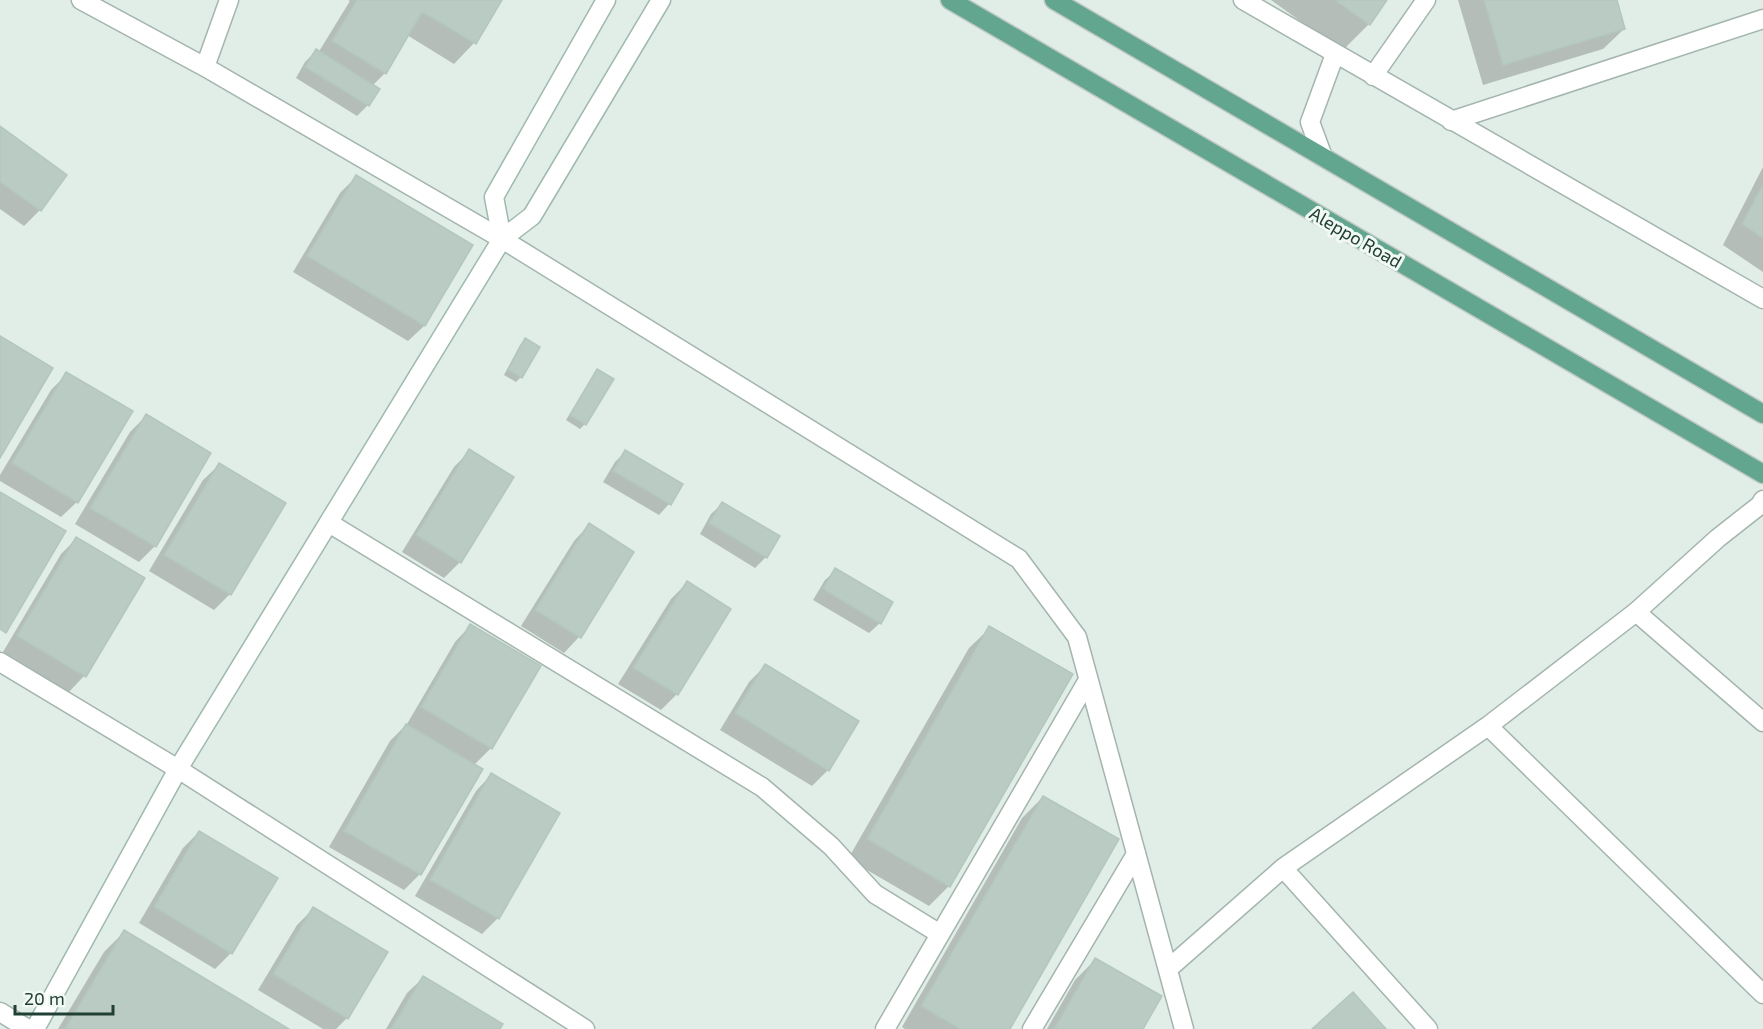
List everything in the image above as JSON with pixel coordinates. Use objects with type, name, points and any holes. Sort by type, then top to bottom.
[{"type":"main road","name":"Aleppo Road","points":[[950,0],[1763,474]]},
{"type":"main road","points":[[1054,0],[1763,414]]},
{"type":"street","points":[[81,0],[205,67],[502,239],[1019,559],[1077,637],[1184,1029]]},
{"type":"street","points":[[205,67],[229,0]]},
{"type":"street","points":[[502,239],[494,197],[606,0]]},
{"type":"street","points":[[35,1029],[178,769],[502,239],[532,216],[661,0]]},
{"type":"street","points":[[1243,0],[1763,299]]},
{"type":"street","points":[[1373,76],[1426,0]]},
{"type":"street","points":[[1451,121],[1763,19]]},
{"type":"street","points":[[1323,157],[1310,122],[1335,54]]},
{"type":"street","points":[[1168,969],[1283,868],[1488,726],[1636,612],[1763,500]]},
{"type":"street","points":[[329,523],[762,787],[831,846],[875,894],[940,934]]},
{"type":"street","points":[[1636,612],[1763,722]]},
{"type":"street","points":[[0,662],[178,769],[585,1029]]},
{"type":"street","points":[[885,1029],[1088,680]]},
{"type":"street","points":[[1488,726],[1763,994]]},
{"type":"street","points":[[1032,1029],[1136,854]]},
{"type":"street","points":[[1283,868],[1428,1029]]},
{"type":"street","points":[[0,1012],[28,1029]]},
{"type":"building","points":[[357,0],[502,0],[476,44],[422,12],[386,74],[332,41]]},
{"type":"building","points":[[1335,0],[1387,0],[1370,25]]},
{"type":"building","points":[[1484,0],[1617,0],[1625,29],[1503,65]]},
{"type":"building","points":[[316,49],[380,89],[369,106],[305,67]]},
{"type":"building","points":[[0,126],[67,175],[41,211],[0,182]]},
{"type":"building","points":[[356,175],[473,245],[425,326],[307,256]]},
{"type":"building","points":[[1763,184],[1763,238],[1742,224]]},
{"type":"building","points":[[0,336],[53,368],[0,458]]},
{"type":"building","points":[[525,338],[540,347],[522,378],[508,370]]},
{"type":"building","points":[[597,369],[614,379],[586,425],[570,415]]},
{"type":"building","points":[[66,372],[133,411],[78,503],[12,463]]},
{"type":"building","points":[[146,414],[211,453],[156,547],[90,508]]},
{"type":"building","points":[[469,449],[514,477],[461,563],[416,535]]},
{"type":"building","points":[[625,450],[683,484],[671,505],[613,471]]},
{"type":"building","points":[[219,463],[286,503],[231,595],[164,555]]},
{"type":"building","points":[[0,492],[66,531],[6,633],[0,629]]},
{"type":"building","points":[[722,502],[780,536],[767,558],[709,523]]},
{"type":"building","points":[[589,523],[634,552],[581,638],[535,610]]},
{"type":"building","points":[[76,537],[145,578],[86,677],[17,636]]},
{"type":"building","points":[[835,568],[893,602],[881,624],[823,589]]},
{"type":"building","points":[[687,581],[731,609],[678,695],[633,668]]},
{"type":"building","points":[[470,624],[541,666],[492,749],[421,707]]},
{"type":"building","points":[[989,626],[1073,674],[950,887],[867,839]]},
{"type":"building","points":[[765,664],[859,721],[829,771],[735,713]]},
{"type":"building","points":[[406,724],[483,769],[421,875],[344,831]]},
{"type":"building","points":[[491,773],[560,813],[499,919],[430,880]]},
{"type":"building","points":[[1043,796],[1119,839],[1010,1029],[960,1029],[921,1006]]},
{"type":"building","points":[[199,831],[278,878],[232,954],[154,907]]},
{"type":"building","points":[[313,907],[388,952],[348,1019],[273,974]]},
{"type":"building","points":[[124,930],[289,1029],[65,1029]]},
{"type":"building","points":[[1095,958],[1162,996],[1143,1029],[1054,1029]]},
{"type":"building","points":[[423,976],[503,1024],[500,1029],[391,1029]]},
{"type":"building","points":[[1353,992],[1386,1029],[1312,1029]]}]
